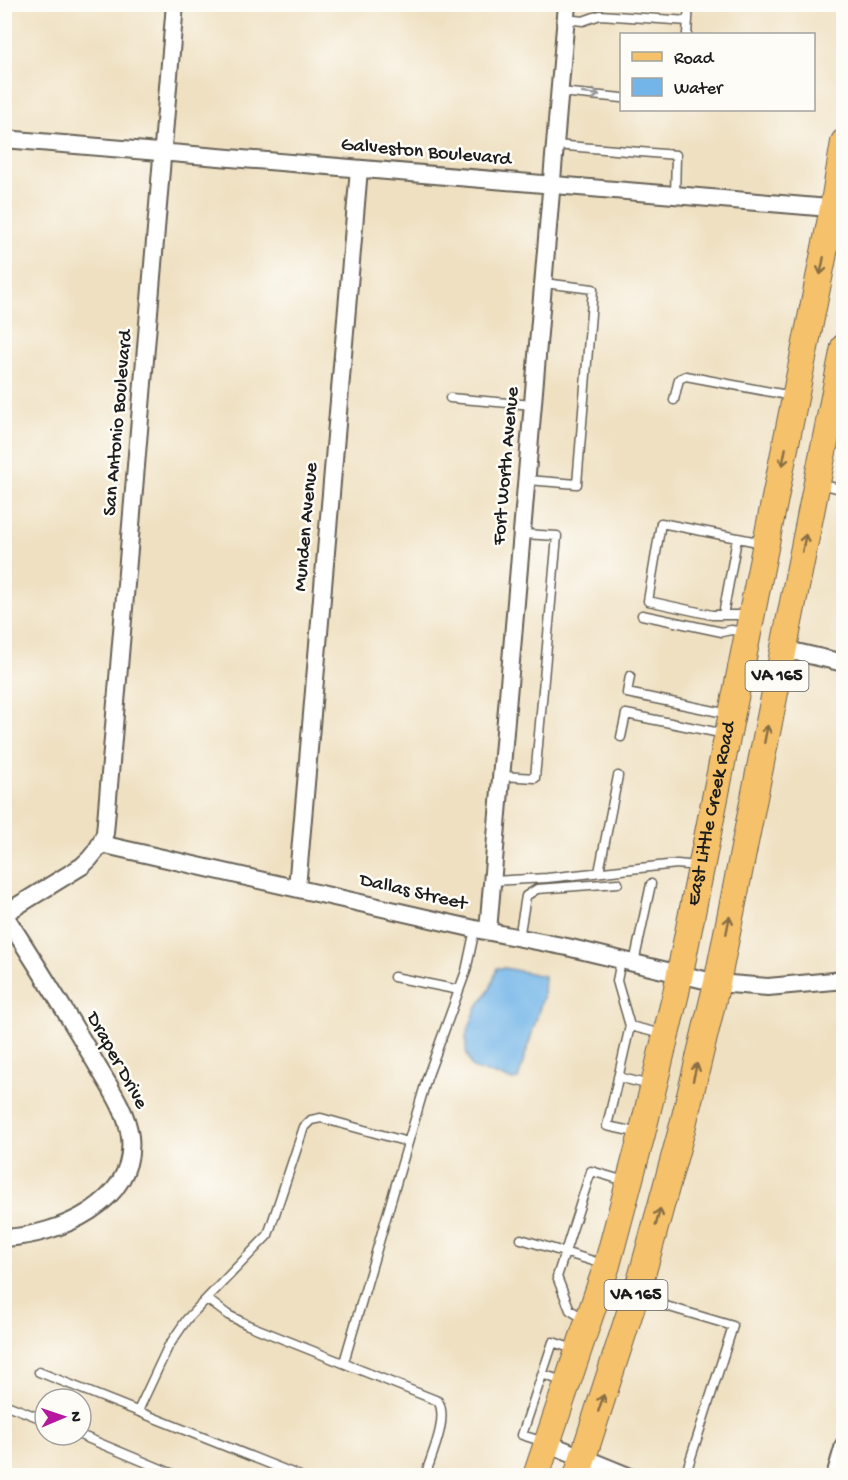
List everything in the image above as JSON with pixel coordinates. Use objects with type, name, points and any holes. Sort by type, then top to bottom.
[{"type":"main road","name":"East Little Creek Road","points":[[536,1476],[607,1265],[642,1134],[680,974],[795,397],[838,209],[843,142]]},
{"type":"main road","name":"East Little Creek Road","points":[[580,1467],[635,1297],[682,1129],[717,983],[843,347]]},
{"type":"street","name":"San Antonio Boulevard","points":[[101,844],[105,833],[119,676],[175,4]]},
{"type":"street","name":"Fort Worth Avenue","points":[[482,930],[492,881],[502,776],[566,12]]},
{"type":"street","name":"Galveston Boulevard","points":[[4,139],[838,209]]},
{"type":"street","name":"Munden Avenue","points":[[297,888],[360,169]]},
{"type":"street","points":[[783,649],[843,663]]},
{"type":"street","name":"Dallas Street","points":[[101,844],[717,983],[768,987],[843,980]]},
{"type":"street","points":[[4,914],[81,866],[91,858],[101,844]]},
{"type":"street","name":"Draper Drive","points":[[4,914],[47,980],[122,1110],[130,1138],[130,1152],[125,1171],[116,1188],[101,1204],[87,1214],[39,1232],[4,1238]]},
{"type":"street","points":[[547,1443],[580,1467],[618,1474]]},
{"type":"street","points":[[834,1476],[843,1445]]},
{"type":"lane","points":[[687,33],[689,4]]},
{"type":"lane","points":[[566,12],[583,21],[600,15],[688,21]]},
{"type":"lane","points":[[560,92],[620,98]]},
{"type":"lane","points":[[555,145],[676,155],[675,196]]},
{"type":"lane","points":[[528,480],[577,484],[593,289],[544,283]]},
{"type":"lane","points":[[674,400],[679,379],[686,376],[795,397]]},
{"type":"lane","points":[[450,398],[534,405]]},
{"type":"lane","points":[[816,483],[843,490]]},
{"type":"lane","points":[[750,623],[723,615],[712,615],[648,601],[661,523],[766,544]]},
{"type":"lane","points":[[502,776],[535,778],[557,536],[523,534]]},
{"type":"lane","points":[[723,615],[737,539]]},
{"type":"lane","points":[[642,615],[722,632],[750,623]]},
{"type":"lane","points":[[630,676],[627,693],[730,725]]},
{"type":"lane","points":[[621,737],[626,714],[730,725]]},
{"type":"lane","points":[[599,873],[618,776]]},
{"type":"lane","points":[[492,881],[547,878],[677,864],[702,867]]},
{"type":"lane","points":[[519,938],[526,896],[531,891],[618,883]]},
{"type":"lane","points":[[642,1134],[607,1126],[630,1026],[617,981],[627,961],[651,884]]},
{"type":"lane","points":[[344,1362],[427,1078],[482,930]]},
{"type":"lane","points":[[394,977],[459,990]]},
{"type":"lane","points":[[630,1026],[666,1034]]},
{"type":"lane","points":[[618,1077],[653,1086]]},
{"type":"lane","points":[[138,1411],[168,1347],[188,1319],[268,1235],[304,1127],[311,1120],[321,1118],[408,1142]]},
{"type":"lane","points":[[589,1322],[570,1310],[557,1277],[591,1171],[629,1182]]},
{"type":"lane","points":[[521,1239],[607,1265]]},
{"type":"lane","points":[[635,1297],[733,1326],[685,1476]]},
{"type":"lane","points":[[207,1299],[228,1315],[248,1325],[438,1401],[441,1407],[440,1430],[425,1476]]},
{"type":"lane","points":[[547,1443],[522,1435],[553,1342],[579,1351]]},
{"type":"lane","points":[[39,1372],[300,1476]]},
{"type":"lane","points":[[542,1374],[568,1383]]},
{"type":"lane","points":[[4,1404],[33,1415]]},
{"type":"lane","points":[[93,1440],[178,1476]]},
{"type":"water","points":[[497,968],[544,976],[543,997],[518,1079],[512,1080],[472,1068],[466,1051],[466,1036],[476,1009],[490,989]]}]
